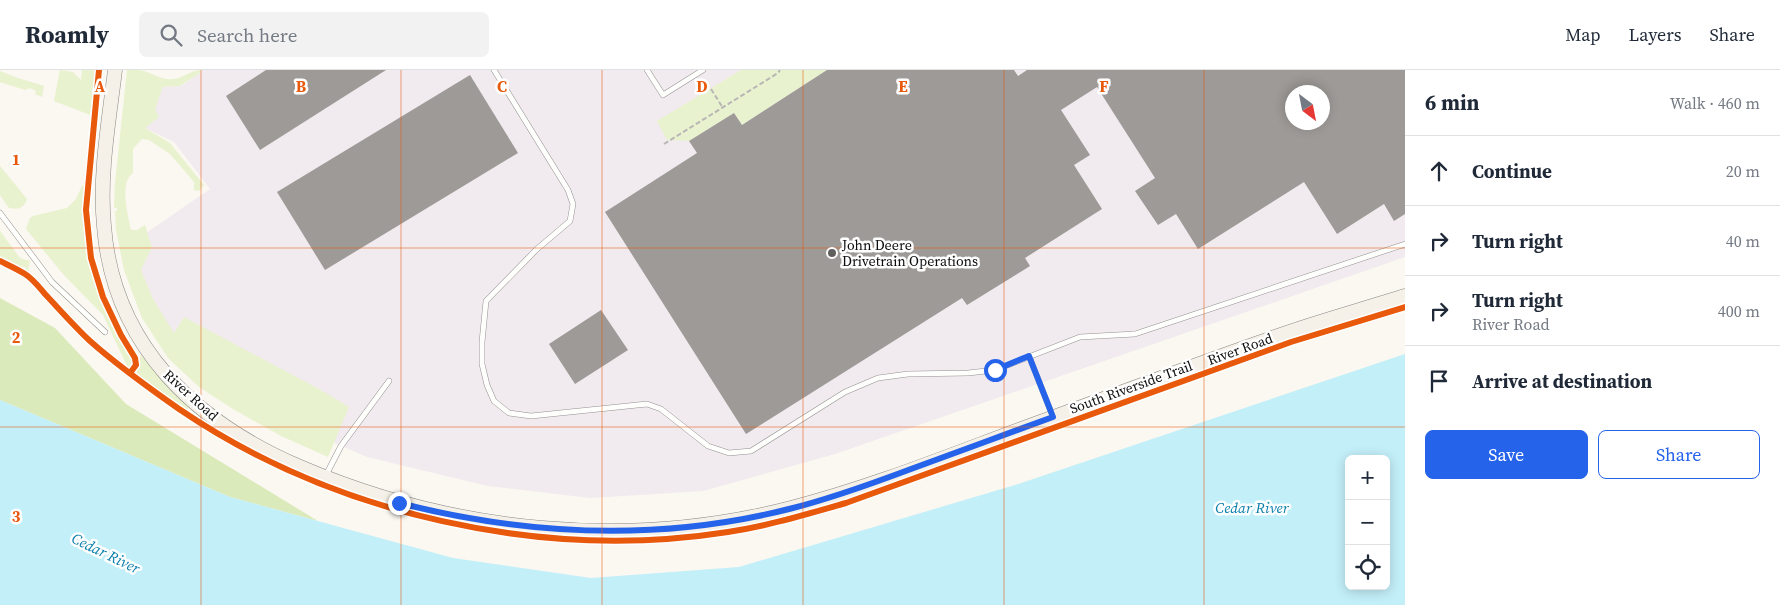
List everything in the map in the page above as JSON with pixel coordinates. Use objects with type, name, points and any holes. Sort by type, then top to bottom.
[{"type":"main road","name":"River Road","points":[[115,70],[103,166],[104,226],[114,282],[132,328],[164,373],[200,408],[254,445],[325,478],[399,503],[438,513],[505,525],[594,532],[672,528],[750,518],[826,498],[1276,336],[1405,296]]},
{"type":"lane","points":[[494,70],[568,190],[573,204],[570,221],[537,249],[486,301],[482,364],[487,385],[494,401],[509,413],[531,416],[648,404],[661,410],[708,446],[730,453],[751,451],[845,392],[878,378],[908,374],[968,373],[995,370],[1080,337],[1135,334],[1405,244]]},
{"type":"lane","points":[[647,70],[663,95],[703,70]]},
{"type":"lane","points":[[0,213],[52,282],[105,332]]},
{"type":"lane","points":[[1029,356],[1053,417]]},
{"type":"lane","points":[[325,478],[341,446],[388,381]]},
{"type":"path","points":[[664,144],[780,70]]},
{"type":"path","points":[[711,89],[723,108]]},
{"type":"shaded area","points":[[201,70],[1405,70],[1405,257],[835,454],[703,491],[590,498],[488,486],[367,457],[281,420],[170,342],[126,247],[210,189],[174,142],[145,128],[163,87],[181,86],[200,73]]},
{"type":"green space","points":[[60,70],[73,72],[81,80],[82,70],[95,70],[90,115],[54,101]]},
{"type":"green space","points":[[127,70],[139,70],[172,79],[201,70],[200,73],[180,86],[163,87],[155,109],[159,117],[145,128],[170,143],[204,185],[199,191],[194,190],[194,182],[170,154],[149,140],[142,139],[133,149],[133,173],[129,177],[125,191],[127,208],[131,230],[137,230],[145,225],[152,247],[141,270],[153,299],[174,333],[184,317],[349,407],[328,457],[281,436],[199,387],[168,358],[142,318],[124,270],[116,230],[115,211],[117,211],[117,208],[114,208]]},
{"type":"green space","points":[[741,70],[827,70],[742,125],[734,113],[689,141],[667,140],[657,121]]},
{"type":"green space","points":[[0,71],[44,86],[42,97],[35,94],[36,91],[30,88],[25,90],[0,82]]},
{"type":"green space","points":[[0,166],[27,199],[21,208],[9,208],[0,195]]},
{"type":"green space","points":[[84,185],[86,239],[90,268],[117,333],[133,359],[133,366],[128,368],[103,315],[63,274],[26,229],[30,218],[33,216],[67,208],[76,199]]},
{"type":"green space","points":[[0,231],[20,258],[30,261],[28,272],[24,266],[19,270],[0,260]]},
{"type":"green space","points":[[0,298],[55,328],[126,404],[318,521],[230,497],[0,400]]},
{"type":"green space","points":[[141,355],[174,394],[189,407],[187,410],[136,374]]},
{"type":"water","name":"Cedar River","points":[[1405,354],[1405,605],[0,605],[0,400],[230,497],[453,558],[591,578],[739,567],[1015,485]]},
{"type":"building","points":[[266,70],[386,70],[260,150],[226,96]]},
{"type":"building","name":"John Deere Drivetrain Operations","points":[[827,70],[1014,70],[1018,76],[1027,70],[1405,70],[1405,214],[1394,221],[1384,204],[1337,234],[1304,182],[1198,249],[1176,214],[1158,225],[1135,191],[1155,178],[1097,87],[1061,110],[1090,155],[1074,165],[1102,209],[1025,258],[1030,266],[967,305],[962,298],[746,434],[605,212],[697,153],[689,141],[734,113],[742,125]]},
{"type":"building","points":[[470,75],[518,153],[325,270],[277,192]]},
{"type":"building","points":[[601,310],[628,350],[575,384],[549,344]]},
{"type":"cycle path","points":[[99,70],[86,210],[91,258],[103,297],[121,335],[135,358],[136,365],[130,373]]},
{"type":"cycle path","name":"South Riverside Trail","points":[[0,261],[31,278],[90,341],[156,393],[240,446],[304,477],[372,502],[442,521],[514,534],[586,540],[657,539],[728,532],[773,523],[846,503],[1291,342],[1405,307]]},
{"type":"place","name":"John Deere Drivetrain Operations","points":[[832,253]]},
{"type":"route","points":[[399,503],[438,513],[515,526],[594,532],[672,528],[750,518],[789,509],[864,486],[1053,417],[1029,356],[995,370]]}]
